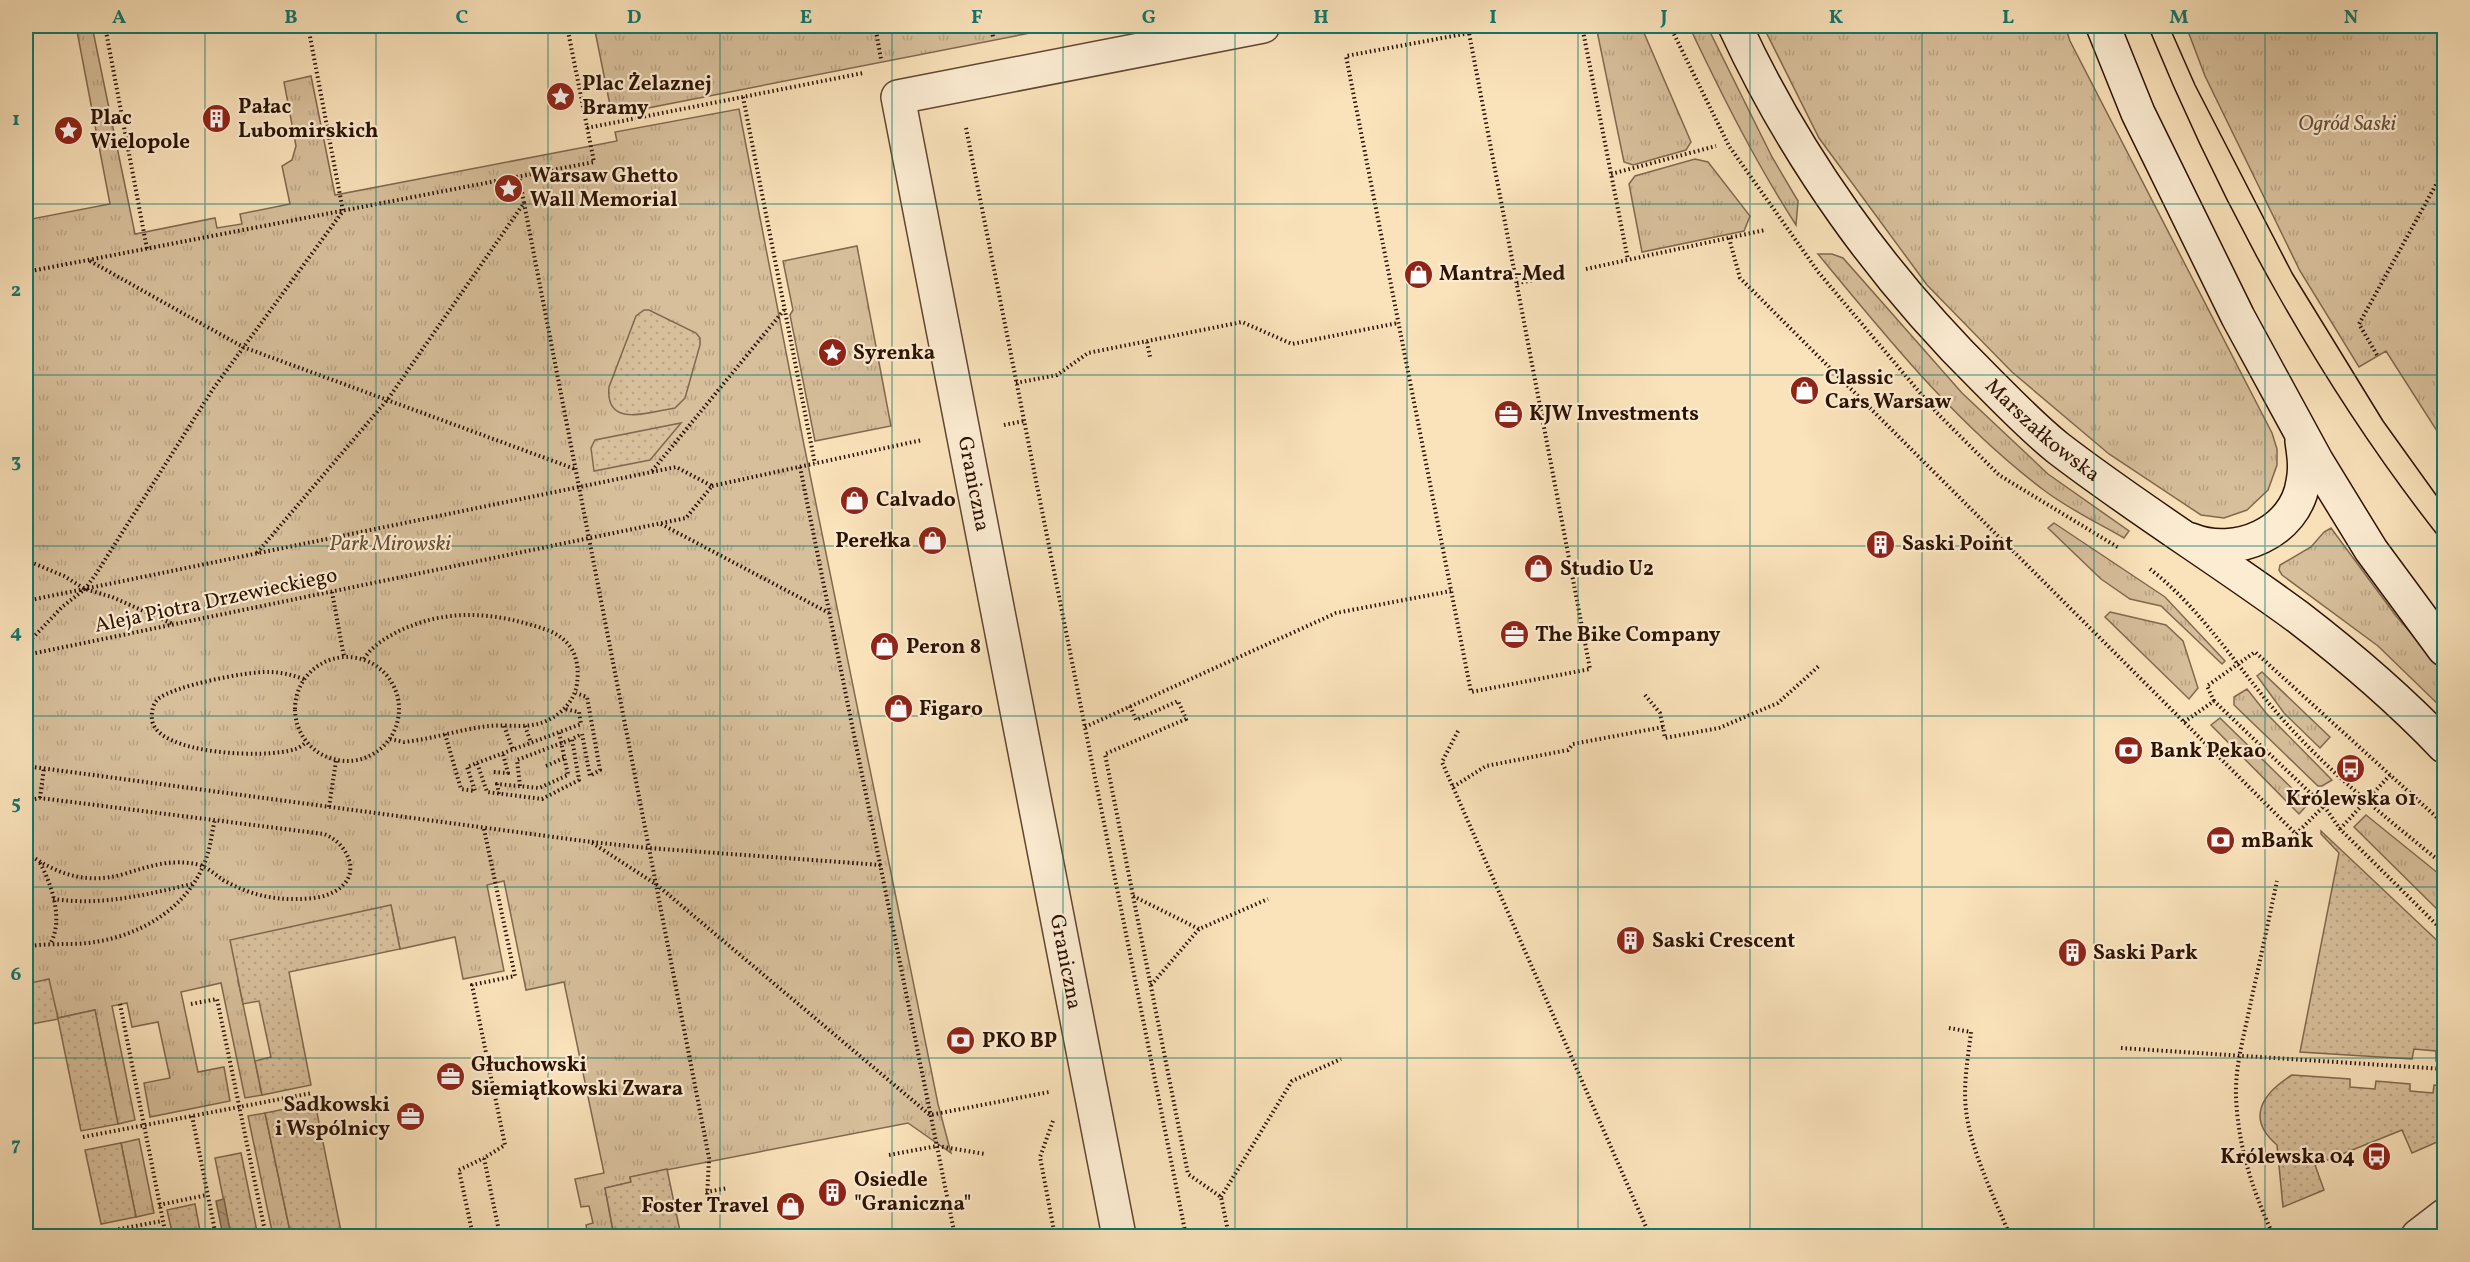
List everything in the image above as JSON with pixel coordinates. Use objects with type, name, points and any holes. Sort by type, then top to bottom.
[{"type":"main road","name":"Graniczna","points":[[1119,1236],[898,97],[1263,26]]},
{"type":"main road","name":"Marszałkowska","points":[[1736,26],[1786,123],[1852,227],[1948,343],[2055,446],[2122,496],[2330,642],[2393,695],[2445,747]]},
{"type":"main road","points":[[2103,26],[2138,113],[2238,317],[2317,462],[2371,550],[2445,649]]},
{"type":"main road","points":[[2179,535],[2199,543],[2222,547],[2250,542],[2276,528],[2289,513],[2303,484],[2303,451],[2295,419]]},
{"type":"main road","points":[[2418,1236],[2445,1216]]},
{"type":"path","points":[[105,26],[147,249]]},
{"type":"path","points":[[26,645],[62,607],[85,589],[243,347],[343,211],[308,26]]},
{"type":"path","points":[[26,272],[594,162],[567,26]]},
{"type":"path","points":[[874,26],[882,69]]},
{"type":"path","points":[[1466,26],[1469,33],[1590,669],[1471,692],[1346,56],[1469,33]]},
{"type":"path","points":[[1582,26],[1628,260]]},
{"type":"path","points":[[587,128],[871,71]]},
{"type":"path","points":[[957,85],[1186,1236]]},
{"type":"path","points":[[651,472],[786,307],[743,97]]},
{"type":"path","points":[[1611,174],[1716,146]]},
{"type":"path","points":[[2377,356],[2359,324],[2445,170]]},
{"type":"path","points":[[519,176],[710,1158],[707,1199]]},
{"type":"path","points":[[256,554],[388,399],[524,203]]},
{"type":"path","points":[[1586,269],[1765,230]]},
{"type":"path","points":[[1729,238],[1740,278],[2296,834],[2324,806]]},
{"type":"path","points":[[90,260],[243,347],[575,469]]},
{"type":"path","points":[[1517,284],[1546,278]]},
{"type":"path","points":[[784,310],[814,464]]},
{"type":"path","points":[[1016,383],[1057,375],[1088,353],[1242,322],[1292,344],[1398,323]]},
{"type":"path","points":[[1147,342],[1150,357]]},
{"type":"path","points":[[712,486],[1024,421]]},
{"type":"path","name":"Aleja Piotra Drzewieckiego","points":[[26,601],[676,467],[712,486],[686,518],[26,656]]},
{"type":"path","points":[[800,467],[955,1236]]},
{"type":"path","points":[[660,524],[830,614]]},
{"type":"path","points":[[26,560],[64,576],[85,589],[112,597],[174,625]]},
{"type":"path","points":[[1085,727],[1336,613],[1452,591]]},
{"type":"path","points":[[332,592],[344,657]]},
{"type":"path","points":[[364,659],[369,651],[378,644],[409,627],[447,615],[486,615],[530,624],[562,638],[574,653],[578,674],[576,693],[565,709],[544,722],[525,726],[492,726],[404,742],[390,739]]},
{"type":"path","points":[[2445,824],[2255,652],[2207,686],[2214,701],[2324,806],[2340,829],[2445,932]]},
{"type":"path","points":[[344,657],[364,659],[382,670],[397,692],[399,720],[390,739],[376,753],[364,759],[336,761],[323,756],[306,742],[297,725],[294,711],[296,698],[304,679],[318,665],[331,659],[344,657]]},
{"type":"path","points":[[1645,695],[1660,713],[1665,738],[1719,728],[1778,703],[1820,665]]},
{"type":"path","points":[[304,679],[267,671],[241,674],[176,690],[159,698],[154,704],[152,718],[158,733],[164,737],[173,742],[209,750],[266,753],[296,749],[306,742]]},
{"type":"path","points":[[520,786],[517,760],[582,735],[590,776],[600,770],[587,697],[576,693]]},
{"type":"path","points":[[1130,706],[1136,720],[1178,701],[1186,719],[1105,754],[1188,1174],[1221,1197]]},
{"type":"path","points":[[2184,722],[2214,701]]},
{"type":"path","points":[[445,734],[461,789],[475,791],[467,767],[581,724],[579,712],[565,709]]},
{"type":"path","points":[[504,726],[513,750]]},
{"type":"path","points":[[525,726],[531,743]]},
{"type":"path","points":[[1453,787],[1486,766],[1568,750],[1573,744],[1663,728]]},
{"type":"path","points":[[1458,731],[1443,762],[1650,1236]]},
{"type":"path","points":[[499,794],[497,784],[539,788],[567,775],[559,732]]},
{"type":"path","points":[[477,763],[487,792],[542,799],[579,780],[572,739]]},
{"type":"path","points":[[494,772],[508,773],[503,754]]},
{"type":"path","points":[[546,766],[564,758]]},
{"type":"path","points":[[329,807],[336,761]]},
{"type":"path","points":[[26,766],[591,842],[881,865]]},
{"type":"path","points":[[40,798],[44,768]]},
{"type":"path","points":[[2340,829],[2391,774]]},
{"type":"path","points":[[26,801],[40,798],[215,819],[332,837],[346,851],[350,870],[348,880],[333,893],[299,899],[272,898],[244,892],[202,866],[178,862],[155,863],[124,874],[90,879],[75,878],[39,862],[26,852]]},
{"type":"path","points":[[26,946],[94,943],[133,931],[170,911],[193,884],[207,856],[215,819]]},
{"type":"path","points":[[473,1236],[459,1170],[505,1145],[472,985],[515,976],[484,829]]},
{"type":"path","points":[[591,842],[657,885],[930,1115]]},
{"type":"path","points":[[39,862],[53,899],[56,927],[50,944]]},
{"type":"path","points":[[2270,1228],[2252,1186],[2239,1131],[2236,1094],[2239,1057],[2277,881]]},
{"type":"path","points":[[53,899],[92,901],[132,898],[193,884]]},
{"type":"path","points":[[1132,896],[1199,929]]},
{"type":"path","points":[[1150,986],[1199,929],[1268,899]]},
{"type":"path","points":[[191,1004],[217,999],[266,1236]]},
{"type":"path","points":[[120,1004],[166,1236]]},
{"type":"path","points":[[1949,1028],[1971,1032],[1965,1085],[1966,1111],[1973,1141],[2010,1236]]},
{"type":"path","points":[[2121,1048],[2445,1069]]},
{"type":"path","points":[[1229,1236],[1221,1197],[1292,1081],[1341,1059]]},
{"type":"path","points":[[83,1137],[312,1093]]},
{"type":"path","points":[[192,1116],[216,1236]]},
{"type":"path","points":[[1053,1120],[1040,1157],[1055,1236]]},
{"type":"path","points":[[889,1155],[937,1146],[985,1154]]},
{"type":"path","points":[[484,1158],[500,1236]]},
{"type":"path","points":[[706,1192],[728,1188]]},
{"type":"path","points":[[159,1205],[207,1194]]},
{"type":"path","points":[[83,1236],[162,1221]]},
{"type":"green space","name":"Park Mirowski","points":[[76,26],[92,26],[135,234],[215,218],[217,228],[242,224],[240,214],[290,204],[282,166],[292,160],[296,146],[284,82],[311,76],[335,195],[617,141],[615,132],[739,109],[804,445],[938,1104],[951,1153],[908,1123],[630,1177],[631,1182],[605,1188],[614,1236],[588,1236],[586,1225],[593,1223],[589,1206],[581,1207],[575,1179],[604,1173],[564,982],[526,990],[504,881],[487,885],[504,971],[463,979],[455,937],[400,949],[391,906],[238,980],[262,1095],[245,1098],[221,983],[181,992],[198,1072],[224,1067],[230,1101],[150,1117],[144,1083],[170,1078],[158,1022],[132,1027],[127,1003],[112,1006],[135,1120],[118,1124],[95,1010],[58,1018],[26,984],[26,220],[110,204]]},
{"type":"green space","points":[[594,26],[1066,26],[612,115]]},
{"type":"green space","points":[[1596,26],[1641,26],[1691,142],[1686,150],[1633,165],[1624,162]]},
{"type":"green space","points":[[1689,26],[1707,26],[1772,157],[1798,201],[1796,225],[1739,127]]},
{"type":"green space","points":[[1763,26],[2065,26],[2070,41],[2272,433],[2277,449],[2277,465],[2268,490],[2247,510],[2224,518],[2201,515],[2109,454],[2012,372],[1927,285],[1819,138]]},
{"type":"green space","name":"Ogród Saski","points":[[2186,26],[2444,26],[2444,442],[2386,351],[2359,367],[2300,271],[2205,76]]},
{"type":"green space","points":[[1695,159],[1708,162],[1750,216],[1744,231],[1642,252],[1629,184],[1635,176]]},
{"type":"green space","points":[[857,246],[891,426],[815,441],[790,315],[793,310],[783,261]]},
{"type":"green space","points":[[1818,254],[1832,254],[1843,258],[1962,393],[2048,474],[2129,531],[2124,538],[2054,498],[1982,438],[1925,380]]},
{"type":"green space","points":[[644,310],[649,310],[696,333],[700,338],[700,345],[685,398],[675,408],[631,415],[614,409],[610,400],[609,387],[636,316]]},
{"type":"green space","points":[[681,423],[650,460],[594,471],[591,448],[595,440]]},
{"type":"green space","points":[[2054,523],[2165,597],[2225,661],[2222,664],[2161,606],[2130,599],[2101,579],[2048,528]]},
{"type":"green space","points":[[2331,528],[2396,616],[2444,671],[2444,710],[2378,646],[2282,575],[2279,570],[2280,565],[2311,547],[2324,532]]},
{"type":"green space","points":[[2110,612],[2166,625],[2183,641],[2198,688],[2189,699],[2105,617]]},
{"type":"green space","points":[[2262,672],[2330,737],[2320,748],[2284,713],[2257,676]]},
{"type":"green space","points":[[2247,689],[2266,713],[2332,780],[2318,786],[2234,705],[2234,697]]},
{"type":"green space","points":[[2220,718],[2308,804],[2299,814],[2211,725]]},
{"type":"green space","points":[[2366,815],[2444,878],[2444,916],[2354,827]]},
{"type":"green space","points":[[2321,831],[2444,947],[2444,1062],[2436,1061],[2436,1051],[2414,1049],[2412,1059],[2300,1052],[2339,853],[2321,834]]},
{"type":"green space","points":[[391,905],[400,949],[289,972],[311,1085],[262,1095],[255,1061],[271,1057],[259,1001],[243,1004],[230,940]]},
{"type":"green space","points":[[49,979],[58,1018],[95,1010],[118,1124],[81,1131],[58,1019],[26,1025],[26,984]]},
{"type":"green space","points":[[2292,1075],[2350,1079],[2350,1087],[2375,1089],[2376,1081],[2410,1084],[2410,1091],[2433,1093],[2434,1085],[2444,1086],[2444,1139],[2412,1153],[2402,1130],[2315,1165],[2324,1190],[2283,1207],[2277,1145],[2267,1135],[2260,1116],[2266,1098]]},
{"type":"green space","points":[[315,1103],[342,1236],[291,1236],[265,1113]]},
{"type":"green space","points":[[265,1113],[291,1236],[273,1236],[248,1116]]},
{"type":"green space","points":[[139,1139],[154,1213],[136,1217],[121,1143]]},
{"type":"green space","points":[[121,1143],[136,1217],[101,1224],[85,1150]]},
{"type":"green space","points":[[241,1153],[258,1236],[231,1236],[215,1158]]},
{"type":"green space","points":[[667,1169],[681,1236],[614,1236],[605,1188],[631,1182],[630,1177]]},
{"type":"green space","points":[[195,1204],[201,1236],[173,1236],[167,1210]]},
{"type":"water","points":[[224,1199],[231,1236],[223,1236],[216,1201]]},
{"type":"tram line","points":[[2148,26],[2208,162],[2278,295],[2316,360],[2357,423],[2399,484],[2444,543]]},
{"type":"tram line","points":[[2169,26],[2195,85],[2292,273],[2383,421],[2444,506]]},
{"type":"place","name":"Plac Żelaznej Bramy","points":[[561,96]]},
{"type":"place","name":"Pałac Lubomirskich","points":[[217,119]]},
{"type":"place","name":"Plac Wielopole","points":[[69,130]]},
{"type":"place","name":"Warsaw Ghetto Wall Memorial","points":[[509,188]]},
{"type":"place","name":"Mantra-Med","points":[[1418,274]]},
{"type":"place","name":"Syrenka","points":[[832,353]]},
{"type":"place","name":"Classic Cars Warsaw","points":[[1804,390]]},
{"type":"place","name":"KJW Investments","points":[[1508,414]]},
{"type":"place","name":"Calvado","points":[[855,500]]},
{"type":"place","name":"Perełka","points":[[932,541]]},
{"type":"place","name":"Saski Point","points":[[1881,544]]},
{"type":"place","name":"Studio U2","points":[[1539,569]]},
{"type":"place","name":"The Bike Company","points":[[1514,635]]},
{"type":"place","name":"Peron 8","points":[[885,647]]},
{"type":"place","name":"Figaro","points":[[898,709]]},
{"type":"place","name":"Bank Pekao","points":[[2129,751]]},
{"type":"place","name":"Królewska 01","points":[[2351,768]]},
{"type":"place","name":"mBank","points":[[2220,841]]},
{"type":"place","name":"Saski Crescent","points":[[1631,941]]},
{"type":"place","name":"Saski Park","points":[[2072,953]]},
{"type":"place","name":"PKO BP","points":[[961,1041]]},
{"type":"place","name":"Głuchowski Siemiątkowski Zwara","points":[[450,1077]]},
{"type":"place","name":"Sadkowski i Wspólnicy","points":[[411,1117]]},
{"type":"place","name":"Królewska 04","points":[[2376,1157]]},
{"type":"place","name":"Osiedle \"Graniczna\"","points":[[833,1192]]},
{"type":"place","name":"Foster Travel","points":[[790,1206]]}]
